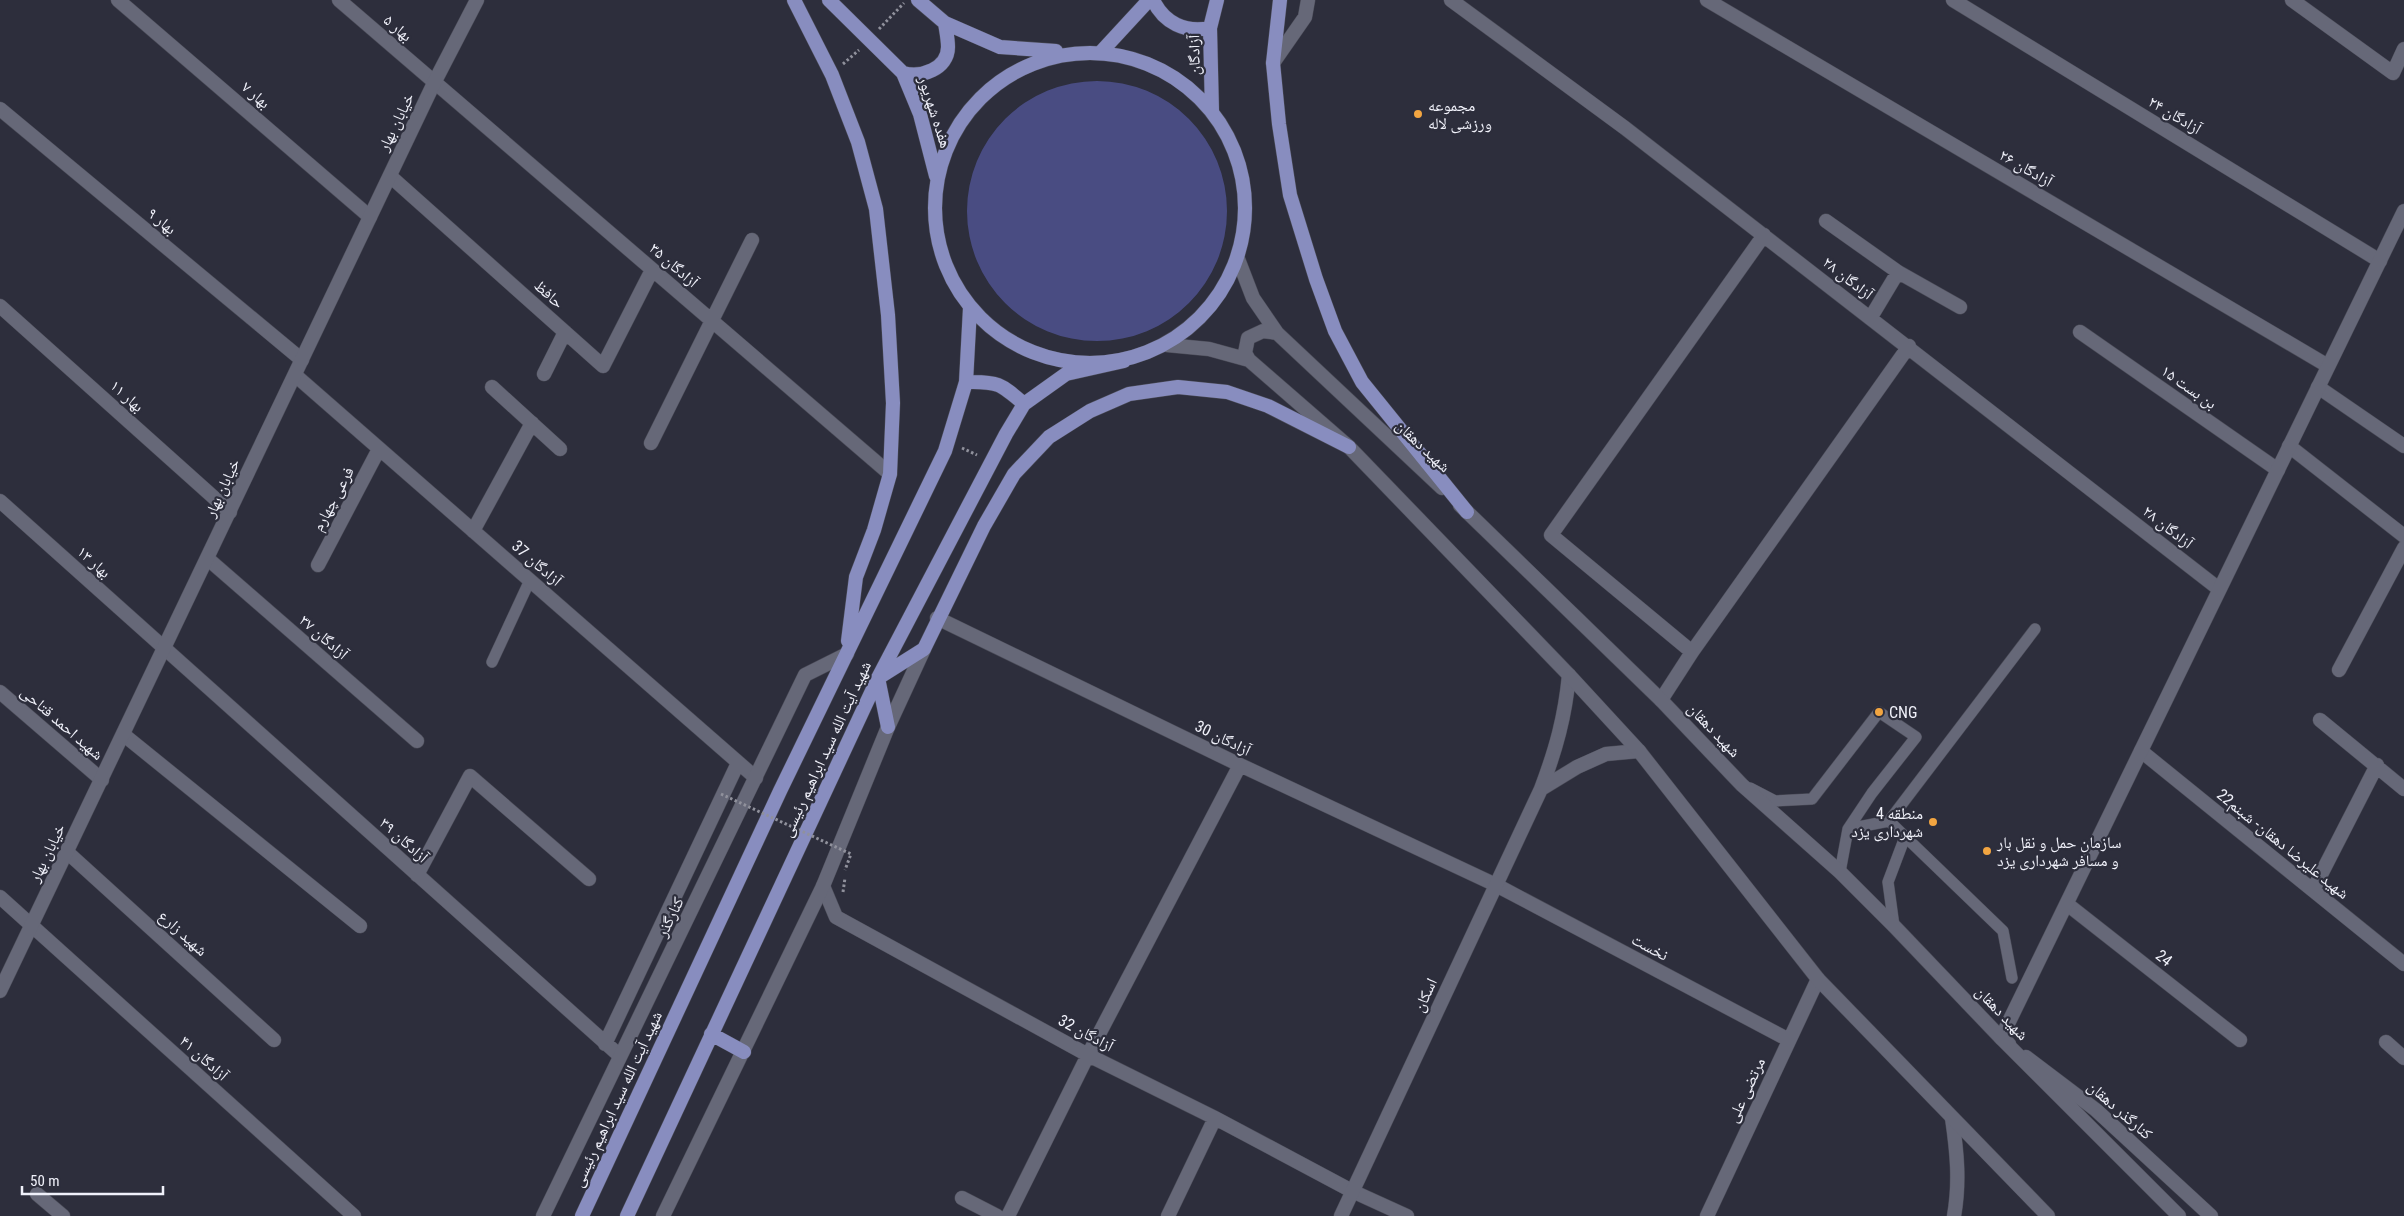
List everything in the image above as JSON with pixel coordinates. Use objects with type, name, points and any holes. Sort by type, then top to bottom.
[{"type":"main road","points":[[794,0],[832,75],[858,142],[876,209],[888,315],[893,402],[890,474],[874,530],[856,577],[847,654]]},
{"type":"main road","name":"هفده شهریور","points":[[828,0],[903,74],[920,114],[936,176]]},
{"type":"main road","points":[[918,0],[945,23],[1000,47],[1101,52],[1143,61],[1181,81],[1212,111],[1237,156],[1246,208],[1238,259],[1221,293],[1197,322],[1166,345],[1124,361],[1081,365],[1039,357],[1001,337],[970,308],[946,268],[934,223],[936,176],[953,132],[976,100],[1006,75],[1042,59],[1072,52]]},
{"type":"main road","points":[[1101,52],[1151,0],[1161,14],[1176,25],[1193,30],[1210,28]]},
{"type":"main road","name":"آزادگان","points":[[1212,111],[1210,28],[1217,0]]},
{"type":"main road","points":[[1280,0],[1273,63],[1279,124],[1290,195],[1316,279],[1336,331],[1362,382],[1467,512]]},
{"type":"main road","points":[[903,74],[915,76],[928,72],[944,62],[948,48],[945,23]]},
{"type":"main road","name":"شهید آیت الله سید ابراهیم رئیسی","points":[[582,1216],[948,442],[966,382],[970,308]]},
{"type":"main road","name":"شهید آیت الله سید ابراهیم رئیسی","points":[[627,1216],[878,678],[991,462],[1024,404],[1066,374],[1124,361]]},
{"type":"main road","points":[[966,382],[986,382],[1002,385],[1024,404]]},
{"type":"main road","points":[[888,726],[878,678],[924,649],[984,526],[1014,474],[1049,436],[1090,412],[1129,394],[1178,387],[1227,392],[1268,406],[1349,447]]},
{"type":"main road","points":[[711,1034],[744,1052]]},
{"type":"street","name":"بهار ۷","points":[[118,0],[370,217]]},
{"type":"street","name":"بهار ۵","points":[[339,0],[434,83]]},
{"type":"street","name":"خیابان بهار","points":[[0,991],[165,650],[434,83],[477,0]]},
{"type":"street","points":[[1273,63],[1305,17],[1308,0]]},
{"type":"street","name":"۲۸ آزادگان","points":[[1451,0],[1624,128],[1909,346],[2219,589]]},
{"type":"street","name":"۲۶ آزادگان","points":[[1707,0],[2328,366]]},
{"type":"street","name":"۲۴ آزادگان","points":[[1953,0],[2380,261]]},
{"type":"street","points":[[2292,0],[2392,73],[2404,49]]},
{"type":"street","name":"آزادگان ۳۵","points":[[434,83],[890,474]]},
{"type":"street","name":"بهار ۹","points":[[0,109],[302,360]]},
{"type":"street","name":"حافظ","points":[[390,176],[603,366],[652,270]]},
{"type":"street","points":[[2001,1038],[2404,211]]},
{"type":"street","points":[[1826,221],[1898,272],[1960,307]]},
{"type":"street","points":[[1692,652],[1551,535],[1764,235]]},
{"type":"street","points":[[651,443],[713,322],[752,240]]},
{"type":"street","name":"شهید دهقان","points":[[1238,259],[1253,298],[1277,333],[1467,512],[1661,700],[1742,784],[1840,872],[2001,1038],[2179,1216]]},
{"type":"street","points":[[1871,317],[1898,272]]},
{"type":"street","name":"بهار ۱۱","points":[[0,306],[230,512]]},
{"type":"street","points":[[544,374],[565,332]]},
{"type":"street","points":[[1248,360],[1245,353],[1248,338],[1263,332],[1277,333]]},
{"type":"street","name":"بن بست ۱۵","points":[[2080,332],[2278,470]]},
{"type":"street","points":[[1166,345],[1209,349],[1248,360],[1349,447],[1569,675],[1639,751],[1818,979],[2048,1216]]},
{"type":"street","points":[[1661,700],[1692,652],[1909,346]]},
{"type":"street","name":"آزادگان 37","points":[[295,375],[756,778]]},
{"type":"street","points":[[492,387],[560,449]]},
{"type":"street","points":[[2318,387],[2404,446]]},
{"type":"street","points":[[473,531],[532,423]]},
{"type":"street","points":[[2289,446],[2404,536]]},
{"type":"street","name":"فرعی چهارم","points":[[318,565],[379,449]]},
{"type":"street","name":"بهار ۱۳","points":[[0,501],[165,650]]},
{"type":"street","points":[[2339,670],[2404,548]]},
{"type":"street","name":"آزادگان ۳۷","points":[[208,559],[417,741]]},
{"type":"street","name":"آزادگان 30","points":[[938,618],[1240,765],[1496,885]]},
{"type":"street","points":[[663,1216],[823,886],[888,726],[924,649]]},
{"type":"street","name":"آزادگان ۳۹","points":[[165,650],[620,1056]]},
{"type":"street","name":"کنارگذر","points":[[543,1216],[805,675],[847,654]]},
{"type":"street","name":"اسکان","points":[[1341,1216],[1541,789],[1558,743],[1566,708],[1569,675]]},
{"type":"street","name":"شهید احمد قتاحی","points":[[0,692],[102,780]]},
{"type":"street","points":[[2320,720],[2404,789]]},
{"type":"street","points":[[124,735],[360,926]]},
{"type":"street","points":[[1541,789],[1577,766],[1606,754],[1639,751]]},
{"type":"street","name":"شهید علیرضا دهقان- شبنم22","points":[[2141,751],[2404,964]]},
{"type":"street","points":[[605,1044],[738,762]]},
{"type":"street","points":[[1008,1216],[1088,1055],[1240,765]]},
{"type":"street","points":[[2312,890],[2377,766]]},
{"type":"street","points":[[417,875],[470,776],[589,879]]},
{"type":"street","name":"شهید زارع","points":[[68,852],[274,1040]]},
{"type":"street","name":"نخست","points":[[1496,885],[1789,1040]]},
{"type":"street","name":"آزادگان 32","points":[[823,886],[836,917],[1088,1055],[1215,1118],[1352,1191],[1407,1216]]},
{"type":"street","name":"آزادگان ۴۱","points":[[0,897],[354,1216]]},
{"type":"street","name":"24","points":[[2067,904],[2240,1040]]},
{"type":"street","name":"مرتضی علی","points":[[1707,1216],[1818,979]]},
{"type":"street","name":"کنارگذر دهقان","points":[[2001,1038],[2096,1110],[2211,1216]]},
{"type":"street","points":[[2386,1042],[2404,1058]]},
{"type":"street","points":[[1168,1216],[1215,1118]]},
{"type":"street","points":[[1952,1118],[1959,1164],[1958,1191],[1954,1216]]},
{"type":"street","points":[[37,1194],[63,1216]]},
{"type":"street","points":[[962,1198],[997,1216]]},
{"type":"lane","points":[[492,662],[530,580]]},
{"type":"lane","points":[[1848,830],[1889,821],[2035,629]]},
{"type":"lane","points":[[1742,784],[1776,801],[1812,799],[1879,712],[1916,737],[1872,793],[1848,830],[1840,872]]},
{"type":"lane","points":[[1889,821],[2003,931],[2012,978]]},
{"type":"lane","points":[[1894,926],[1888,882],[1905,838]]},
{"type":"path","points":[[948,442],[991,462]]},
{"type":"path","points":[[720,794],[851,854],[845,870],[843,898]]},
{"type":"shaded area","points":[[1097,81],[1122,84],[1147,91],[1169,103],[1189,119],[1205,139],[1217,161],[1224,186],[1227,211],[1224,236],[1217,261],[1205,283],[1189,303],[1169,319],[1147,331],[1122,338],[1097,341],[1072,338],[1047,331],[1025,319],[1005,303],[989,283],[977,261],[970,236],[967,211],[970,186],[977,161],[989,139],[1005,119],[1025,103],[1047,91],[1072,84]]},
{"type":"place","name":"مجموعه ورزشی لاله","points":[[1418,114]]},
{"type":"place","name":"CNG","points":[[1879,712]]},
{"type":"place","name":"منطقه 4 شهرداری یزد","points":[[1933,822]]},
{"type":"place","name":"سازمان حمل و نقل بار و مسافر شهرداری یزد","points":[[1987,851]]}]
